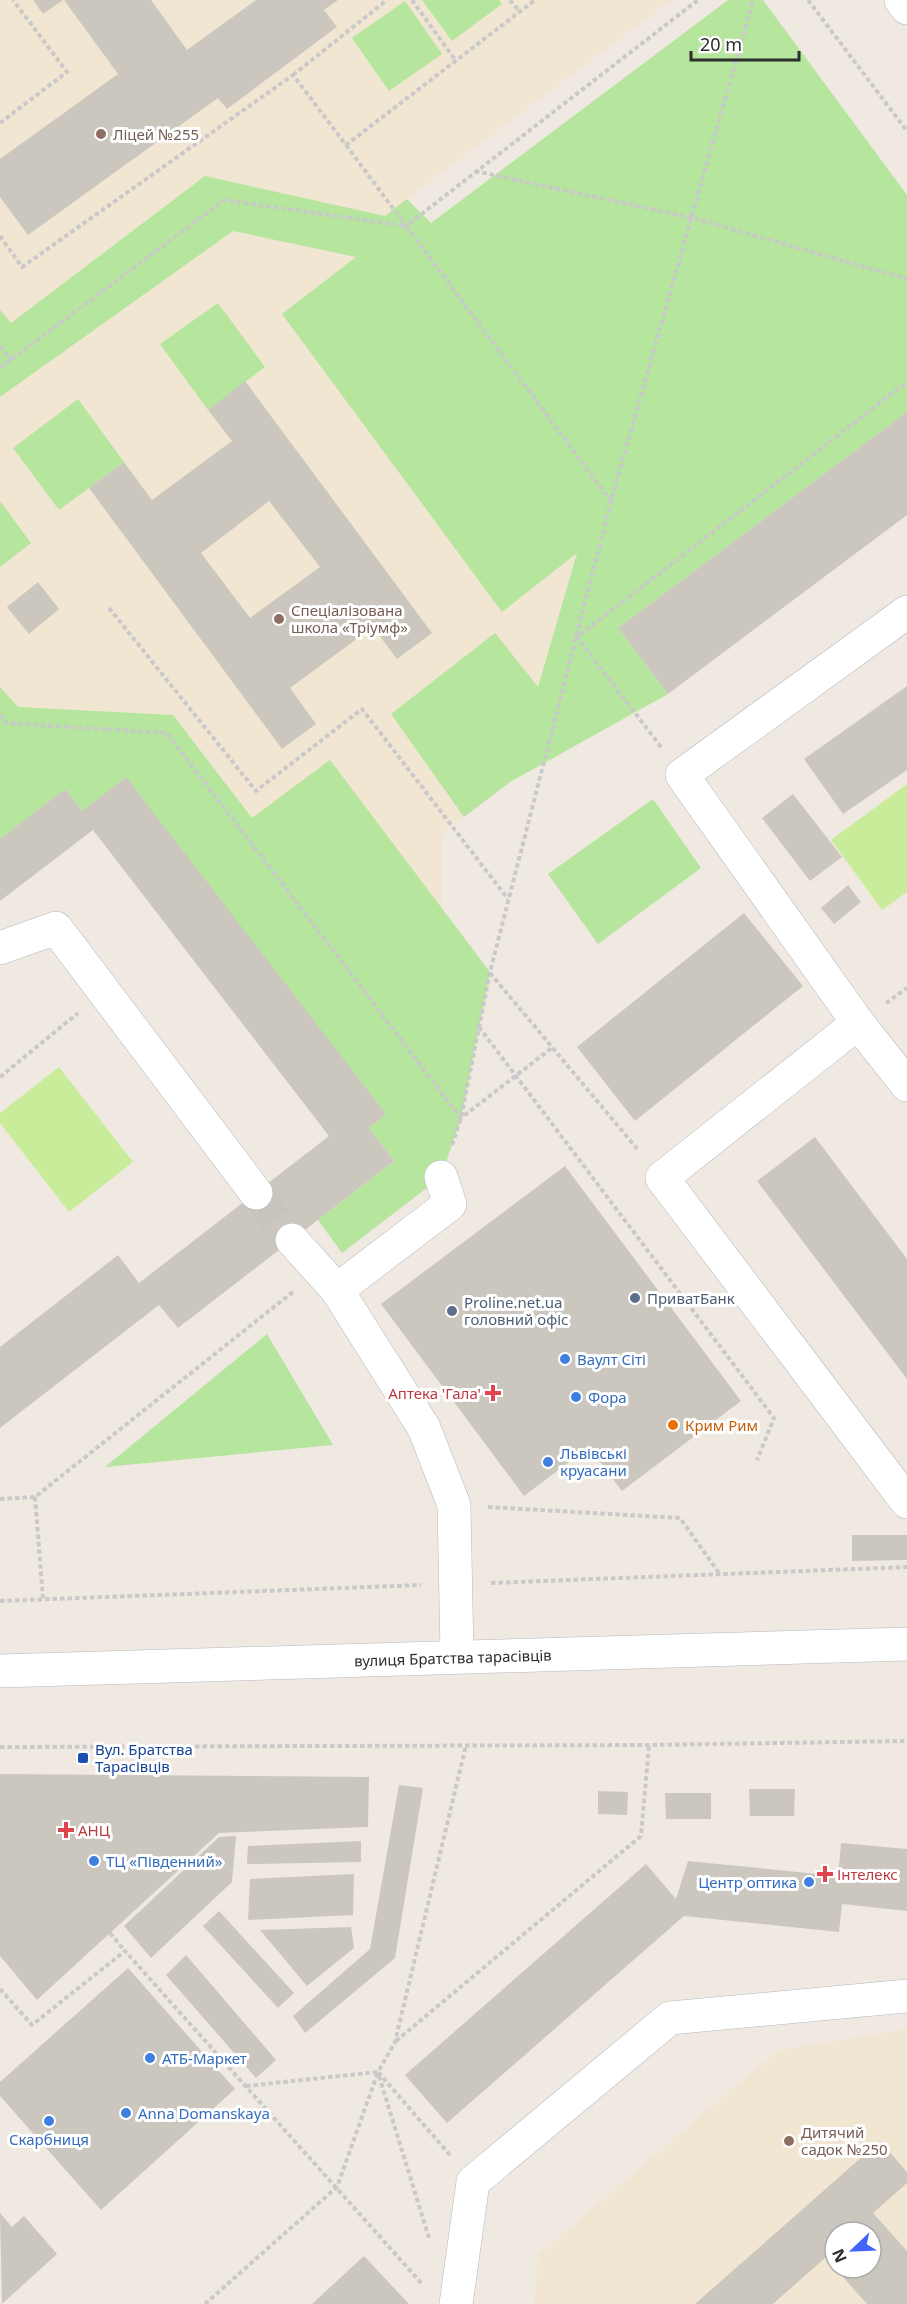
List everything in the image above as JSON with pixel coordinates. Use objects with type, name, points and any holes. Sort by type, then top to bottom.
[{"type":"street","points":[[901,0],[907,9]]},
{"type":"street","points":[[907,612],[682,775],[858,1023],[907,1084]]},
{"type":"street","points":[[0,948],[56,928],[256,1192]]},
{"type":"street","points":[[858,1023],[662,1178],[907,1502]]},
{"type":"street","points":[[328,1281],[450,1204],[441,1177]]},
{"type":"street","points":[[292,1240],[328,1281],[424,1428],[454,1505],[457,1655]]},
{"type":"street","name":"вулиця Братства тарасівців","points":[[0,1671],[457,1655],[907,1644]]},
{"type":"street","points":[[456,2304],[473,2182],[670,2018],[907,1996]]},
{"type":"path","points":[[0,123],[67,72],[13,0]]},
{"type":"path","points":[[0,236],[22,267],[294,75],[387,0]]},
{"type":"path","points":[[411,0],[456,61]]},
{"type":"path","points":[[510,0],[520,12]]},
{"type":"path","points":[[346,145],[536,0]]},
{"type":"path","points":[[0,368],[224,200],[406,226],[698,0]]},
{"type":"path","points":[[441,1177],[461,1118],[490,972],[611,501],[753,0]]},
{"type":"path","points":[[808,0],[907,131]]},
{"type":"path","points":[[294,75],[611,501]]},
{"type":"path","points":[[475,171],[693,218],[907,279]]},
{"type":"path","points":[[0,346],[10,360]]},
{"type":"path","points":[[577,637],[907,382]]},
{"type":"path","points":[[109,608],[256,791],[362,709],[509,900]]},
{"type":"path","points":[[577,637],[682,775]]},
{"type":"path","points":[[0,715],[6,723],[167,733],[461,1118]]},
{"type":"path","points":[[490,972],[662,1178]]},
{"type":"path","points":[[0,1077],[105,992]]},
{"type":"path","points":[[479,1026],[774,1418],[757,1460]]},
{"type":"path","points":[[461,1118],[553,1047]]},
{"type":"path","points":[[0,1499],[35,1497],[328,1281]]},
{"type":"path","points":[[35,1497],[43,1598]]},
{"type":"path","points":[[454,1505],[680,1518],[719,1574]]},
{"type":"path","points":[[0,1601],[907,1567]]},
{"type":"path","points":[[0,1747],[649,1745],[907,1741]]},
{"type":"path","points":[[205,2304],[337,2187],[378,2072],[394,2042],[466,1745]]},
{"type":"path","points":[[394,2042],[641,1836],[649,1745]]},
{"type":"path","points":[[110,1933],[424,2286]]},
{"type":"path","points":[[0,1989],[32,2025],[125,1951]]},
{"type":"path","points":[[246,2086],[378,2072]]},
{"type":"path","points":[[378,2072],[473,2182]]},
{"type":"path","points":[[378,2072],[432,2249]]},
{"type":"shaded area","points":[[0,0],[671,0],[385,216],[205,176],[10,323],[0,310]]},
{"type":"shaded area","name":"Спеціалізована школа «Тріумф»","points":[[233,231],[356,257],[577,552],[510,782],[442,834],[441,999],[409,1023],[173,715],[17,707],[0,687],[0,395]]},
{"type":"shaded area","name":"Дитячий садок №250","points":[[907,2029],[907,2304],[534,2304],[538,2255],[778,2050]]},
{"type":"green space","points":[[422,0],[499,0],[502,4],[452,41]]},
{"type":"green space","points":[[728,0],[763,0],[907,195],[907,412],[618,628],[668,694],[510,782],[464,817],[391,714],[495,633],[538,687],[577,553],[502,612],[282,314],[356,257],[233,231],[0,397],[0,310],[11,323],[205,176],[385,216],[407,199],[431,223]]},
{"type":"green space","points":[[405,1],[442,54],[389,91],[352,38]]},
{"type":"green space","points":[[218,303],[265,367],[208,410],[160,344]]},
{"type":"green space","points":[[78,399],[124,462],[59,510],[13,448]]},
{"type":"green space","points":[[0,501],[31,543],[0,567]]},
{"type":"green space","points":[[0,687],[18,707],[173,715],[252,818],[330,760],[490,972],[461,1118],[441,1177],[342,1253],[318,1220],[394,1161],[369,1128],[386,1114],[82,811],[65,789],[0,839]]},
{"type":"green space","points":[[907,784],[907,892],[882,910],[831,840]]},
{"type":"green space","points":[[653,799],[701,868],[598,944],[548,874]]},
{"type":"green space","points":[[59,1067],[133,1162],[69,1212],[0,1123],[0,1113]]},
{"type":"green space","points":[[267,1334],[333,1445],[105,1467]]},
{"type":"building","points":[[33,0],[63,0],[43,14]]},
{"type":"building","name":"Ліцей №255","points":[[64,0],[151,0],[187,50],[256,0],[338,0],[324,10],[337,27],[227,109],[218,98],[28,235],[0,197],[0,159],[118,74]]},
{"type":"building","points":[[245,381],[432,633],[397,659],[373,627],[290,688],[316,724],[282,749],[89,488],[124,462],[152,500],[232,441],[208,410]],"holes":[[[269,501],[320,567],[250,618],[201,553]]]},
{"type":"building","points":[[907,412],[907,515],[668,694],[618,628]]},
{"type":"building","points":[[38,582],[59,609],[29,634],[7,607]]},
{"type":"building","points":[[907,686],[907,770],[843,814],[804,759]]},
{"type":"building","points":[[126,777],[386,1114],[369,1128],[394,1161],[178,1328],[159,1305],[0,1428],[0,1347],[118,1255],[139,1283],[329,1136],[93,830],[0,901],[0,839],[65,789],[82,811]]},
{"type":"building","points":[[793,794],[842,857],[810,881],[762,818]]},
{"type":"building","points":[[848,885],[861,902],[834,924],[821,908]]},
{"type":"building","points":[[744,913],[803,986],[635,1121],[577,1047]]},
{"type":"building","points":[[815,1137],[907,1259],[907,1379],[757,1181]]},
{"type":"building","name":"Ваулт Сіті","points":[[565,1166],[741,1401],[622,1491],[589,1447],[524,1496],[381,1304]]},
{"type":"building","points":[[852,1535],[907,1535],[907,1560],[852,1561]]},
{"type":"building","name":"ТЦ «Південний»","points":[[0,1774],[369,1777],[368,1827],[219,1833],[37,2000],[0,1956]]},
{"type":"building","points":[[399,1785],[423,1788],[395,1958],[305,2033],[293,2016],[370,1949]]},
{"type":"building","points":[[749,1789],[795,1789],[794,1816],[750,1816]]},
{"type":"building","points":[[598,1791],[628,1792],[627,1815],[598,1814]]},
{"type":"building","points":[[665,1793],[711,1793],[711,1819],[666,1819]]},
{"type":"building","points":[[236,1836],[232,1882],[151,1958],[124,1926],[219,1837]]},
{"type":"building","points":[[361,1841],[361,1862],[247,1864],[248,1846]]},
{"type":"building","points":[[841,1843],[907,1849],[907,1911],[842,1904],[839,1932],[684,1916],[447,2123],[405,2075],[646,1864],[676,1899],[688,1861],[838,1876]]},
{"type":"building","points":[[354,1874],[353,1915],[248,1920],[250,1879]]},
{"type":"building","points":[[219,1911],[294,1993],[278,2008],[203,1926]]},
{"type":"building","points":[[351,1927],[354,1948],[307,1986],[260,1930]]},
{"type":"building","points":[[186,1955],[276,2060],[256,2078],[166,1975]]},
{"type":"building","points":[[128,1968],[235,2089],[101,2210],[0,2096],[0,2082]]},
{"type":"building","points":[[880,2141],[907,2172],[907,2183],[873,2213],[879,2220],[823,2220],[823,2260],[773,2304],[695,2304]]},
{"type":"building","points":[[0,2213],[12,2227],[24,2216],[57,2254],[2,2304]]},
{"type":"building","points":[[883,2224],[907,2251],[907,2304],[867,2304],[846,2280],[883,2280]]},
{"type":"building","points":[[364,2256],[409,2304],[312,2304]]},
{"type":"tunnel","points":[[256,1193],[292,1240]]},
{"type":"place","name":"Ліцей №255","points":[[101,134]]},
{"type":"place","name":"Спеціалізована школа «Тріумф»","points":[[279,619]]},
{"type":"place","name":"ПриватБанк","points":[[635,1298]]},
{"type":"place","name":"Proline.net.ua головний офіс","points":[[452,1311]]},
{"type":"place","name":"Ваулт Сіті","points":[[565,1359]]},
{"type":"place","name":"Аптека 'Гала'","points":[[493,1393]]},
{"type":"place","name":"Фора","points":[[576,1397]]},
{"type":"place","name":"Крим Рим","points":[[673,1425]]},
{"type":"place","name":"Львівські круасани","points":[[548,1462]]},
{"type":"place","name":"Вул. Братства Тарасівців","points":[[83,1758]]},
{"type":"place","name":"АНЦ","points":[[66,1830]]},
{"type":"place","name":"ТЦ «Південний»","points":[[94,1861]]},
{"type":"place","name":"Інтелекс","points":[[825,1874]]},
{"type":"place","name":"Центр оптика","points":[[809,1882]]},
{"type":"place","name":"АТБ-Маркет","points":[[150,2058]]},
{"type":"place","name":"Anna Domanskaya","points":[[126,2113]]},
{"type":"place","name":"Скарбниця","points":[[49,2121]]},
{"type":"place","name":"Дитячий садок №250","points":[[789,2141]]}]
